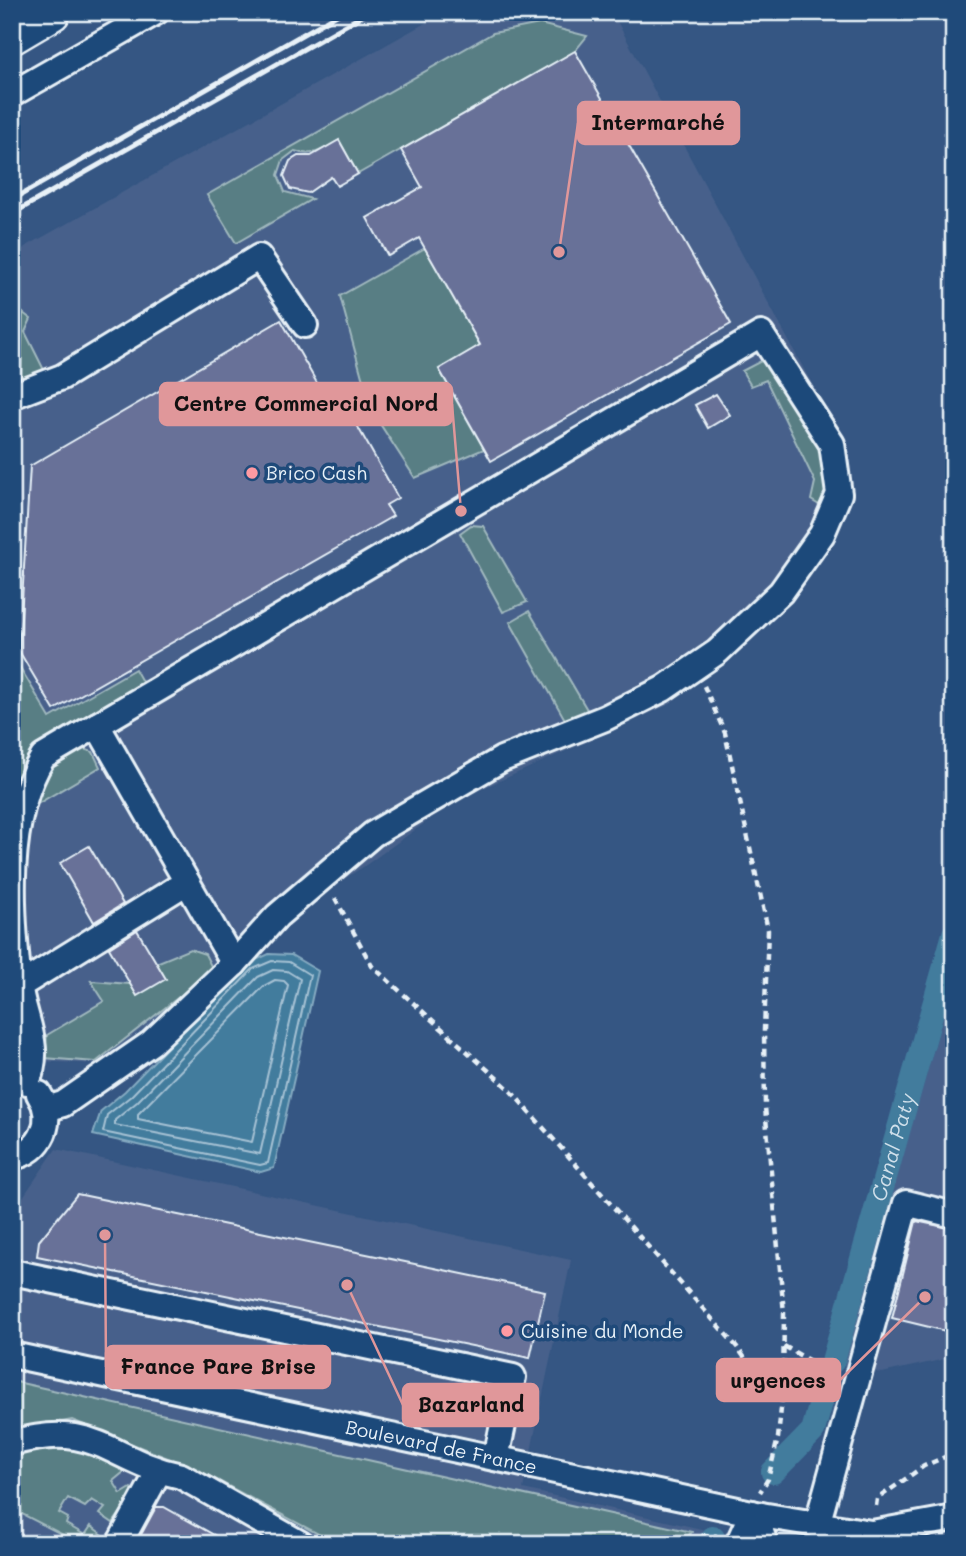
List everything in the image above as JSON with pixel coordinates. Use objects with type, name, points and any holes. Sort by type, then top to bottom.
[{"type":"highway","points":[[12,35],[51,12]]},
{"type":"street","points":[[12,94],[156,12]]},
{"type":"street","points":[[12,396],[62,377],[259,257],[305,325]]},
{"type":"street","points":[[12,1157],[23,1155],[35,1147],[43,1136],[47,1123],[46,1109],[36,1089],[19,1080],[34,1066],[33,1037],[19,986],[13,892],[19,824],[31,777],[43,757],[761,334],[832,444],[839,494],[822,534],[781,592],[717,652],[663,690],[605,718],[502,760],[428,800],[373,834],[277,916],[234,964],[152,1042],[63,1104],[46,1109]]},
{"type":"street","points":[[97,725],[234,964]]},
{"type":"street","points":[[19,986],[187,882]]},
{"type":"street","points":[[817,1525],[906,1202],[954,1215]]},
{"type":"street","points":[[12,1272],[513,1377],[496,1458]]},
{"type":"street","name":"Boulevard de France","points":[[12,1355],[757,1514],[871,1533],[899,1544]]},
{"type":"street","points":[[12,1443],[58,1435],[87,1437],[159,1471],[181,1476],[301,1544]]},
{"type":"street","points":[[119,1544],[159,1471]]},
{"type":"street","points":[[738,1544],[757,1514]]},
{"type":"street","points":[[757,1514],[765,1544]]},
{"type":"street","name":"Boulevard de France","points":[[871,1533],[954,1518]]},
{"type":"path","points":[[700,678],[725,733],[741,796],[751,858],[768,930],[764,1030],[765,1107],[784,1313],[783,1389],[778,1438],[757,1514]]},
{"type":"path","points":[[323,875],[372,966],[509,1089],[745,1356],[759,1378],[783,1389]]},
{"type":"path","points":[[783,1346],[854,1387]]},
{"type":"path","points":[[876,1506],[877,1499],[924,1466],[954,1452]]},
{"type":"shaded area","points":[[445,12],[612,12],[849,453],[835,527],[782,609],[668,705],[457,800],[363,867],[312,899],[97,1064],[12,1060],[12,259],[25,247]]},
{"type":"shaded area","points":[[954,979],[954,1357],[882,1373],[843,1366]]},
{"type":"shaded area","points":[[56,1149],[571,1260],[523,1489],[706,1530],[689,1544],[12,1544],[12,1213]]},
{"type":"green space","points":[[540,24],[587,36],[575,51],[358,174],[339,140],[312,153],[295,151],[283,160],[278,175],[285,192],[312,199],[236,243],[207,195],[493,33]]},
{"type":"green space","points":[[425,248],[480,345],[439,369],[484,449],[415,478],[371,410],[340,296]]},
{"type":"green space","points":[[23,313],[31,319],[25,332],[45,372],[21,381]]},
{"type":"green space","points":[[761,361],[780,370],[821,439],[831,480],[824,508],[811,500],[815,482],[766,380],[751,386],[742,371]]},
{"type":"green space","points":[[471,525],[483,526],[527,602],[503,612],[460,533]]},
{"type":"green space","points":[[529,611],[589,713],[568,725],[510,622]]},
{"type":"green space","points":[[12,654],[50,718],[135,669],[145,687],[54,738],[12,815]]},
{"type":"green space","points":[[77,747],[93,752],[100,767],[27,810],[40,781],[52,763],[67,750]]},
{"type":"green space","points":[[190,949],[205,954],[213,970],[96,1062],[44,1058],[47,1035],[104,1001],[91,981],[130,984],[137,995],[156,963]]},
{"type":"green space","points":[[12,994],[27,1050],[16,1066],[12,1067]]},
{"type":"green space","points":[[12,1381],[692,1532],[680,1544],[337,1544],[198,1470],[72,1420],[12,1431]]},
{"type":"green space","points":[[60,1446],[86,1450],[112,1460],[125,1471],[113,1481],[121,1494],[131,1488],[135,1492],[113,1523],[100,1514],[105,1508],[92,1500],[85,1507],[68,1498],[59,1513],[68,1518],[66,1524],[85,1535],[91,1526],[103,1535],[103,1544],[81,1544],[12,1509],[12,1456]]},
{"type":"water","points":[[269,954],[291,955],[318,971],[274,1168],[261,1172],[93,1135],[101,1111],[125,1091],[249,963]]},
{"type":"building","points":[[575,51],[731,324],[491,461],[439,369],[480,345],[419,238],[388,256],[367,218],[422,187],[401,150]]},
{"type":"building","points":[[339,140],[358,174],[337,186],[331,177],[308,193],[290,189],[284,176],[290,161],[298,156],[311,156]]},
{"type":"building","points":[[281,320],[338,420],[350,413],[398,498],[386,505],[393,516],[54,710],[19,651],[30,466]]},
{"type":"building","points":[[716,394],[730,415],[708,428],[695,405]]},
{"type":"building","points":[[89,846],[123,904],[94,922],[60,863]]},
{"type":"building","points":[[137,930],[166,979],[137,996],[109,948]]},
{"type":"building","points":[[77,1194],[545,1291],[530,1358],[37,1256],[39,1241]]},
{"type":"building","points":[[916,1221],[954,1229],[954,1333],[892,1318]]},
{"type":"building","points":[[156,1507],[164,1507],[230,1544],[136,1544]]},
{"type":"waterway","name":"Canal Paty","points":[[833,1361],[954,934]]},
{"type":"waterway","name":"Canal Paty","points":[[773,1472],[813,1431],[826,1385]]},
{"type":"waterway","points":[[708,1544],[713,1538]]},
{"type":"railway","points":[[12,200],[342,12]]},
{"type":"railway","points":[[12,214],[369,12]]},
{"type":"place","name":"Intermarché","points":[[559,252]]},
{"type":"place","name":"Brico Cash","points":[[252,473]]},
{"type":"place","name":"Centre Commercial Nord","points":[[461,511]]},
{"type":"place","name":"France Pare Brise","points":[[105,1235]]},
{"type":"place","name":"Bazarland","points":[[347,1285]]},
{"type":"place","name":"urgences","points":[[925,1297]]},
{"type":"place","name":"Cuisine du Monde","points":[[507,1331]]}]
